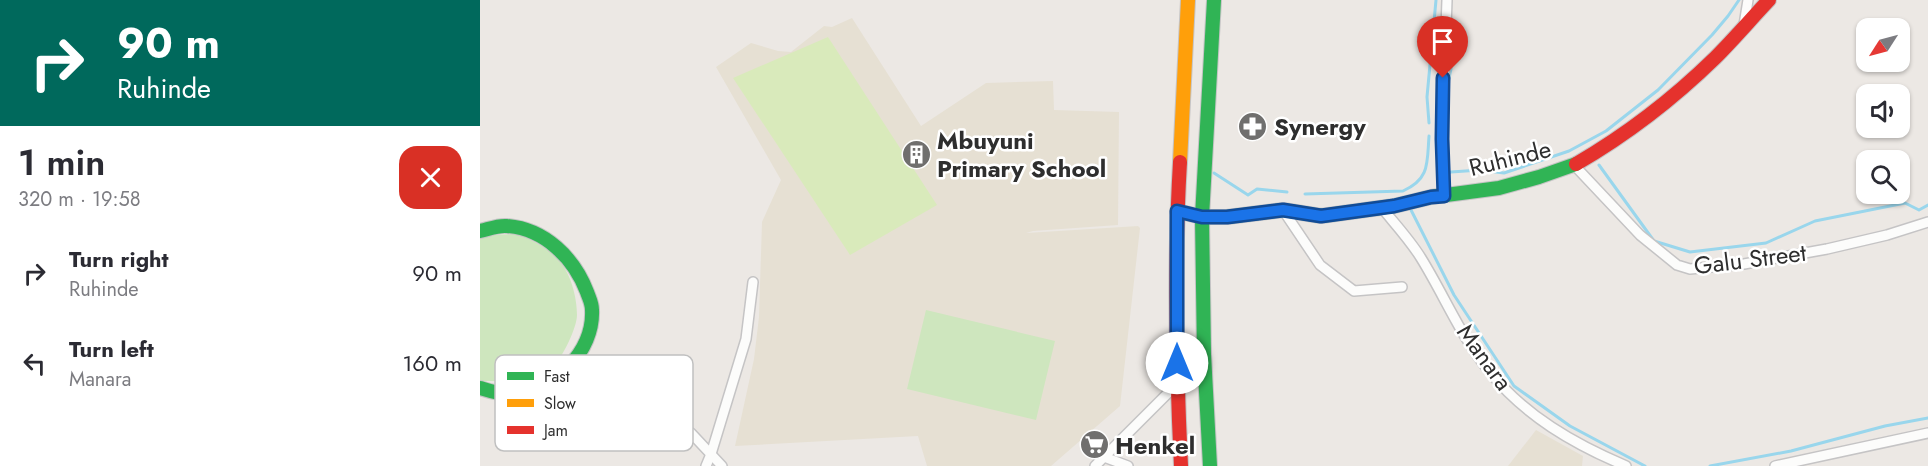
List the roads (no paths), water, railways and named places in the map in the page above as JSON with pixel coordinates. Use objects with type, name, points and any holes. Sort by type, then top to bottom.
[{"type":"main road","points":[[1181,466],[1177,385],[1177,211],[1188,0]]},
{"type":"main road","points":[[1210,466],[1204,354],[1202,217],[1214,0]]},
{"type":"main road","name":"Ruhinde","points":[[1177,211],[1202,217],[1227,217],[1283,210],[1321,216],[1499,188],[1574,165],[1602,149],[1693,79],[1769,0]]},
{"type":"main road","points":[[480,231],[506,225],[531,231],[552,243],[570,258],[585,284],[592,310],[587,337],[577,355]]},
{"type":"main road","points":[[480,388],[495,392]]},
{"type":"street","points":[[1444,196],[1442,139],[1447,0]]},
{"type":"street","points":[[1743,28],[1748,0]]},
{"type":"street","name":"Galu Street","points":[[1574,165],[1640,234],[1677,265],[1690,269],[1733,266],[1827,249],[1887,235],[1928,222]]},
{"type":"street","name":"Manara","points":[[1382,207],[1420,255],[1467,339],[1489,371],[1525,408],[1545,424],[1626,466]]},
{"type":"street","points":[[1283,210],[1320,265],[1354,291],[1402,287]]},
{"type":"street","points":[[706,466],[746,339],[753,282]]},
{"type":"street","points":[[1095,466],[1177,385]]},
{"type":"street","points":[[1775,466],[1928,433]]},
{"type":"street","points":[[693,435],[722,466]]},
{"type":"street","points":[[1104,457],[1128,466]]},
{"type":"waterway","points":[[1429,123],[1427,97],[1436,0]]},
{"type":"waterway","points":[[1445,175],[1451,172],[1480,170],[1504,173],[1569,151],[1606,131],[1658,90],[1712,35],[1739,0]]},
{"type":"waterway","points":[[1448,83],[1451,69],[1450,33]]},
{"type":"waterway","points":[[1305,194],[1403,191],[1423,175],[1427,162],[1429,136]]},
{"type":"waterway","points":[[1599,165],[1654,241],[1690,252],[1766,243],[1815,221],[1905,203],[1919,210],[1928,205]]},
{"type":"waterway","points":[[1214,173],[1248,195],[1257,189],[1287,192]]},
{"type":"waterway","points":[[1409,206],[1454,295],[1514,386],[1570,426],[1645,466]]},
{"type":"waterway","points":[[1710,466],[1791,451],[1885,426],[1928,418]]},
{"type":"place","name":"Synergy","points":[[1253,126]]},
{"type":"place","name":"Mbuyuni Primary School","points":[[916,154]]},
{"type":"place","name":"Henkel","points":[[1094,445]]}]
